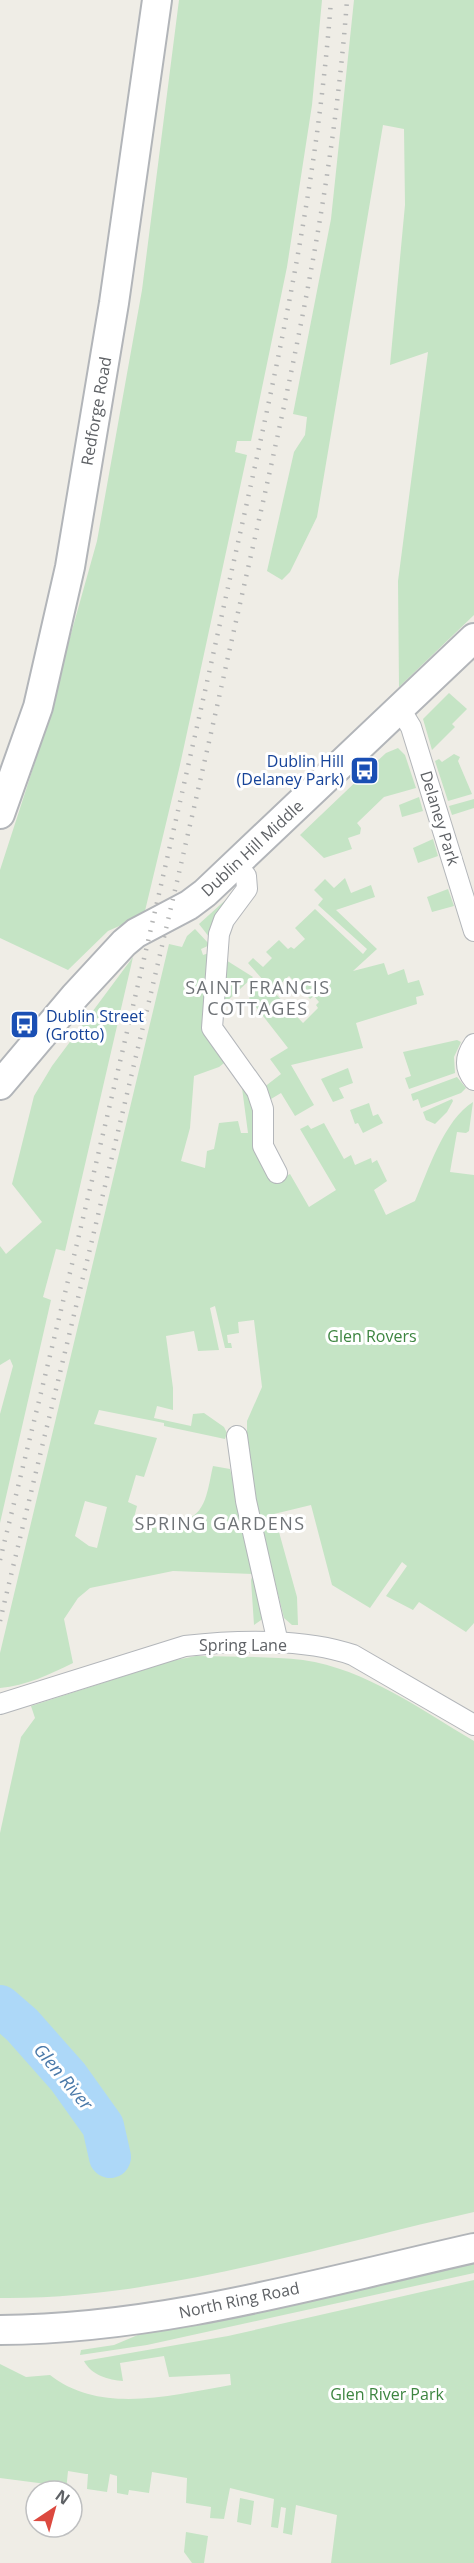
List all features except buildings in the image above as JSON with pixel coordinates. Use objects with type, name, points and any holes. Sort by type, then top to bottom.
[{"type":"street","name":"Redforge Road","points":[[0,814],[6,776],[38,706],[70,567],[114,303],[157,0]]},
{"type":"street","name":"Dublin Hill Middle","points":[[0,1085],[75,996],[130,938],[189,905],[235,866],[474,638]]},
{"type":"street","name":"Delaney Park","points":[[400,709],[411,728],[474,931]]},
{"type":"street","points":[[235,866],[246,876],[247,889],[220,927],[212,1028],[257,1091],[263,1109],[264,1146],[277,1173]]},
{"type":"street","points":[[474,1044],[466,1058],[466,1066],[474,1080]]},
{"type":"street","points":[[237,1436],[246,1501],[278,1643]]},
{"type":"street","name":"Spring Lane","points":[[0,1704],[185,1646],[211,1643],[278,1643],[338,1650],[353,1655],[474,1725]]},
{"type":"street","name":"North Ring Road","points":[[0,2330],[74,2327],[135,2320],[211,2307],[474,2248]]},
{"type":"green space","points":[[179,0],[322,0],[312,105],[287,267],[251,441],[237,441],[235,452],[247,455],[180,765],[144,915],[108,931],[68,970],[0,938],[0,870],[35,762],[97,541],[142,290]]},
{"type":"green space","points":[[354,0],[474,0],[474,615],[399,687],[398,581],[428,352],[390,365],[405,205],[404,129],[383,125],[317,517],[290,572],[282,580],[267,571],[294,452],[305,435],[307,417],[293,414],[331,219]]},
{"type":"green space","points":[[449,693],[467,709],[452,724],[455,727],[432,750],[423,719]]},
{"type":"green space","points":[[398,748],[405,755],[416,788],[384,797],[357,823],[361,828],[360,834],[348,838],[352,849],[324,858],[300,835],[365,773],[368,776],[374,770],[372,766],[386,753]]},
{"type":"green space","points":[[454,754],[460,757],[458,761],[472,794],[448,801],[435,761],[439,759],[442,762]]},
{"type":"green space","points":[[419,797],[423,811],[402,817],[399,805]]},
{"type":"green space","points":[[474,799],[474,808],[452,815],[449,806]]},
{"type":"green space","points":[[433,839],[438,856],[418,863],[413,848]]},
{"type":"green space","points":[[345,878],[351,893],[371,885],[375,897],[336,910],[377,949],[353,971],[384,963],[388,975],[404,969],[408,983],[419,980],[424,995],[416,997],[417,1004],[356,1023],[363,1048],[291,1065],[314,1105],[295,1116],[281,1093],[271,1099],[263,1088],[281,1074],[270,1059],[288,1048],[249,998],[264,981],[248,963],[253,958],[263,967],[272,958],[266,952],[279,940],[288,949],[291,947],[294,949],[305,939],[295,928],[315,909],[363,954],[367,949],[318,905],[323,899],[314,890],[325,879],[334,888]],"holes":[[[289,976],[310,999],[314,996],[319,1002],[316,1005],[318,1008],[303,1023],[273,991]]]},
{"type":"green space","points":[[241,886],[213,942],[199,924]]},
{"type":"green space","points":[[448,889],[454,906],[432,912],[427,897]]},
{"type":"green space","name":"Glen Rovers","points":[[195,929],[210,945],[201,949],[203,955],[209,953],[206,967],[211,969],[228,1060],[219,1067],[194,1076],[190,1128],[181,1161],[205,1168],[207,1151],[214,1149],[219,1123],[238,1121],[241,1133],[248,1133],[242,1088],[247,1090],[253,1106],[255,1148],[274,1183],[290,1174],[309,1207],[336,1190],[300,1129],[308,1125],[311,1129],[324,1123],[344,1159],[351,1155],[355,1165],[371,1158],[372,1163],[377,1160],[387,1181],[374,1190],[386,1215],[415,1201],[445,1133],[463,1110],[473,1102],[469,1131],[457,1132],[450,1172],[474,1175],[474,1623],[466,1632],[419,1602],[413,1610],[386,1596],[407,1566],[402,1562],[370,1608],[332,1585],[311,1505],[274,1514],[297,1597],[298,1625],[292,1625],[284,1618],[251,1486],[247,1421],[262,1387],[254,1320],[238,1322],[239,1333],[227,1335],[228,1343],[231,1343],[232,1348],[225,1348],[215,1306],[210,1308],[219,1350],[198,1351],[194,1331],[166,1336],[173,1388],[173,1410],[157,1406],[154,1418],[191,1426],[193,1414],[204,1413],[224,1427],[227,1433],[225,1439],[164,1426],[164,1423],[99,1410],[94,1424],[157,1438],[144,1477],[136,1475],[128,1502],[137,1506],[133,1522],[173,1532],[182,1520],[190,1518],[201,1507],[208,1491],[213,1466],[230,1469],[264,1618],[254,1625],[251,1580],[253,1574],[173,1571],[90,1588],[78,1598],[64,1619],[73,1663],[28,1682],[0,1688],[0,1653],[169,944],[182,947],[187,936]],"holes":[[[85,1501],[107,1507],[97,1548],[89,1546],[75,1536]]]},
{"type":"green space","points":[[133,957],[65,1251],[56,1249],[43,1297],[51,1300],[0,1523],[0,1414],[13,1366],[10,1359],[0,1365],[0,1246],[6,1254],[42,1222],[12,1184],[34,1096],[52,1066]]},
{"type":"green space","points":[[221,957],[253,977],[225,1003],[220,973]]},
{"type":"green space","points":[[457,1040],[461,1042],[454,1057],[455,1073],[409,1089],[405,1078],[411,1076],[403,1052]]},
{"type":"green space","points":[[348,1068],[353,1083],[339,1088],[344,1098],[333,1102],[321,1079]]},
{"type":"green space","points":[[457,1077],[466,1088],[461,1093],[421,1108],[418,1099],[413,1101],[411,1094]]},
{"type":"green space","points":[[452,1099],[447,1112],[435,1124],[426,1120],[423,1112]]},
{"type":"green space","points":[[369,1103],[373,1116],[378,1114],[383,1123],[363,1133],[358,1123],[355,1124],[350,1110]]},
{"type":"green space","points":[[196,1656],[303,1660],[349,1672],[392,1692],[474,1741],[474,2212],[298,2255],[178,2281],[59,2296],[0,2298],[0,1833],[21,1737],[35,1718],[31,1706],[171,1661]]},
{"type":"green space","points":[[474,2260],[474,2273],[147,2345],[80,2355],[81,2350],[114,2345],[145,2332]]},
{"type":"green space","name":"Glen River Park","points":[[474,2280],[474,2563],[331,2563],[337,2515],[296,2505],[292,2535],[283,2533],[286,2508],[281,2507],[278,2528],[271,2527],[274,2499],[230,2488],[224,2519],[210,2518],[211,2507],[186,2503],[187,2478],[152,2472],[149,2493],[129,2490],[128,2495],[117,2493],[117,2476],[110,2474],[107,2492],[87,2489],[88,2474],[68,2471],[67,2479],[24,2479],[24,2481],[0,2478],[0,2364],[26,2377],[50,2375],[70,2387],[92,2395],[138,2399],[161,2397],[231,2385],[230,2374],[169,2377],[164,2356],[120,2363],[123,2381],[101,2376],[91,2370],[84,2361],[228,2336]]},
{"type":"green space","points":[[240,2498],[254,2501],[251,2525],[237,2522]]},
{"type":"green space","points":[[186,2532],[208,2536],[204,2563],[192,2563],[184,2552]]},
{"type":"waterway","name":"Glen River","points":[[0,2006],[22,2025],[68,2077],[103,2126],[110,2157]]},
{"type":"railway","points":[[0,1560],[137,990],[285,325],[313,163],[331,0]]},
{"type":"railway","points":[[0,1621],[175,892],[284,407],[316,245],[329,164],[347,0]]},
{"type":"place","name":"Dublin Hill (Delaney Park)","points":[[365,770]]},
{"type":"place","name":"Dublin Street (Grotto)","points":[[25,1025]]},
{"type":"district","name":"SAINT FRANCIS COTTAGES","points":[[258,998]]},
{"type":"district","name":"SPRING GARDENS","points":[[220,1524]]}]
